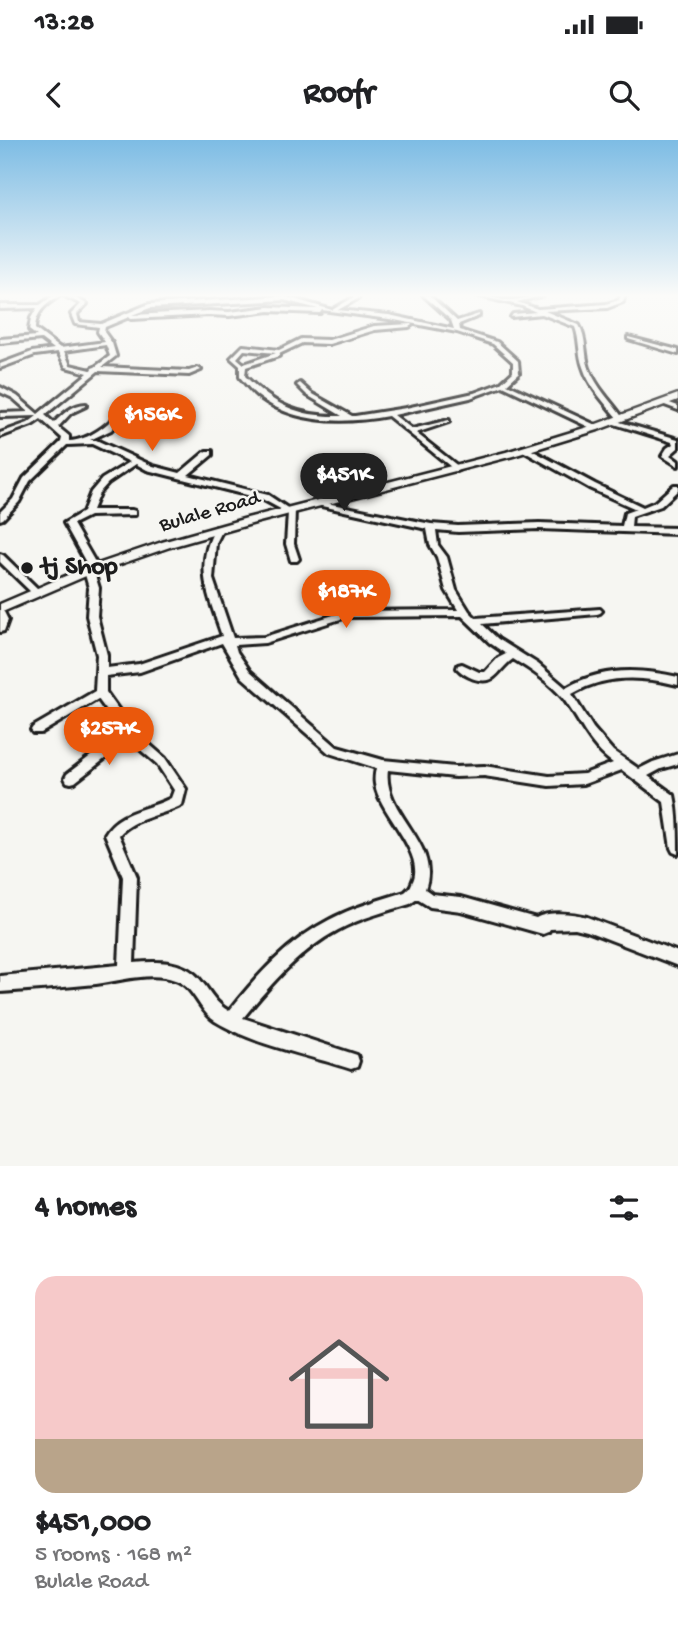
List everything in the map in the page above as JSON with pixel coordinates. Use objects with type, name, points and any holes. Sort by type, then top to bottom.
[{"type":"street","points":[[48,343],[61,351],[68,366],[130,372],[189,373],[198,370]]},
{"type":"street","points":[[0,366],[34,353],[108,343],[112,357],[92,370],[30,424],[0,435]]},
{"type":"street","points":[[298,343],[280,352],[243,348],[234,355],[243,366],[244,379],[269,402],[304,416],[351,419],[391,416],[467,398],[503,384],[516,373],[516,362],[495,343]]},
{"type":"street","points":[[581,343],[586,369],[615,420],[675,441],[677,445],[666,456],[678,464]]},
{"type":"street","points":[[647,343],[678,352]]},
{"type":"street","points":[[243,366],[277,355]]},
{"type":"street","points":[[0,358],[17,359]]},
{"type":"street","points":[[503,384],[596,426]]},
{"type":"street","points":[[300,385],[309,394],[351,419]]},
{"type":"street","points":[[0,389],[56,425],[66,439],[65,443]]},
{"type":"street","name":"Bulale Road","points":[[0,612],[36,592],[91,570],[219,529],[526,449],[678,397]]},
{"type":"street","points":[[0,517],[16,500],[27,480],[65,443],[84,440],[108,428],[124,411],[161,409],[168,403]]},
{"type":"street","points":[[664,403],[678,408]]},
{"type":"street","points":[[56,425],[69,412],[84,405]]},
{"type":"street","points":[[0,415],[40,415]]},
{"type":"street","points":[[391,416],[456,468]]},
{"type":"street","points":[[411,432],[447,421]]},
{"type":"street","points":[[84,440],[100,444],[150,468],[265,497],[289,510],[290,544],[294,559]]},
{"type":"street","points":[[526,449],[592,486],[644,510]]},
{"type":"street","points":[[182,476],[209,453]]},
{"type":"street","points":[[87,513],[100,486],[136,461]]},
{"type":"street","points":[[626,530],[628,515],[664,500],[677,487]]},
{"type":"street","points":[[320,503],[431,527],[458,529],[539,526],[678,531]]},
{"type":"street","points":[[126,971],[130,877],[128,864],[112,834],[127,820],[177,801],[180,789],[161,761],[129,733],[100,693],[102,654],[92,616],[94,588],[91,570],[68,523],[87,513],[132,513]]},
{"type":"street","points":[[431,527],[451,590],[470,617],[494,641],[514,653],[565,693],[597,741],[622,765],[670,799],[678,848]]},
{"type":"street","points":[[219,529],[212,543],[208,579],[223,618],[227,640],[246,674],[333,750],[383,765],[455,772],[484,771],[566,781],[596,776],[622,765]]},
{"type":"street","points":[[0,557],[36,592]]},
{"type":"street","points":[[101,673],[140,668],[227,640],[265,640],[346,614],[470,617],[597,611]]},
{"type":"street","points":[[0,612],[3,621],[0,629]]},
{"type":"street","points":[[462,668],[477,676],[488,676],[514,653]]},
{"type":"street","points":[[565,693],[579,684],[621,672],[678,681]]},
{"type":"street","points":[[37,730],[100,693]]},
{"type":"street","points":[[71,778],[129,733]]},
{"type":"street","points":[[637,776],[657,765],[678,759]]},
{"type":"street","points":[[231,1021],[255,989],[311,939],[335,924],[410,897],[416,891],[423,870],[417,849],[383,790],[383,765]]},
{"type":"street","points":[[416,891],[430,900],[461,904],[543,925],[575,921],[587,924],[657,954],[678,959]]},
{"type":"street","points":[[0,984],[126,971],[175,971],[197,984],[207,1006],[231,1021],[259,1033],[312,1046],[351,1061]]},
{"type":"place","name":"tj Shop","points":[[27,568]]}]
